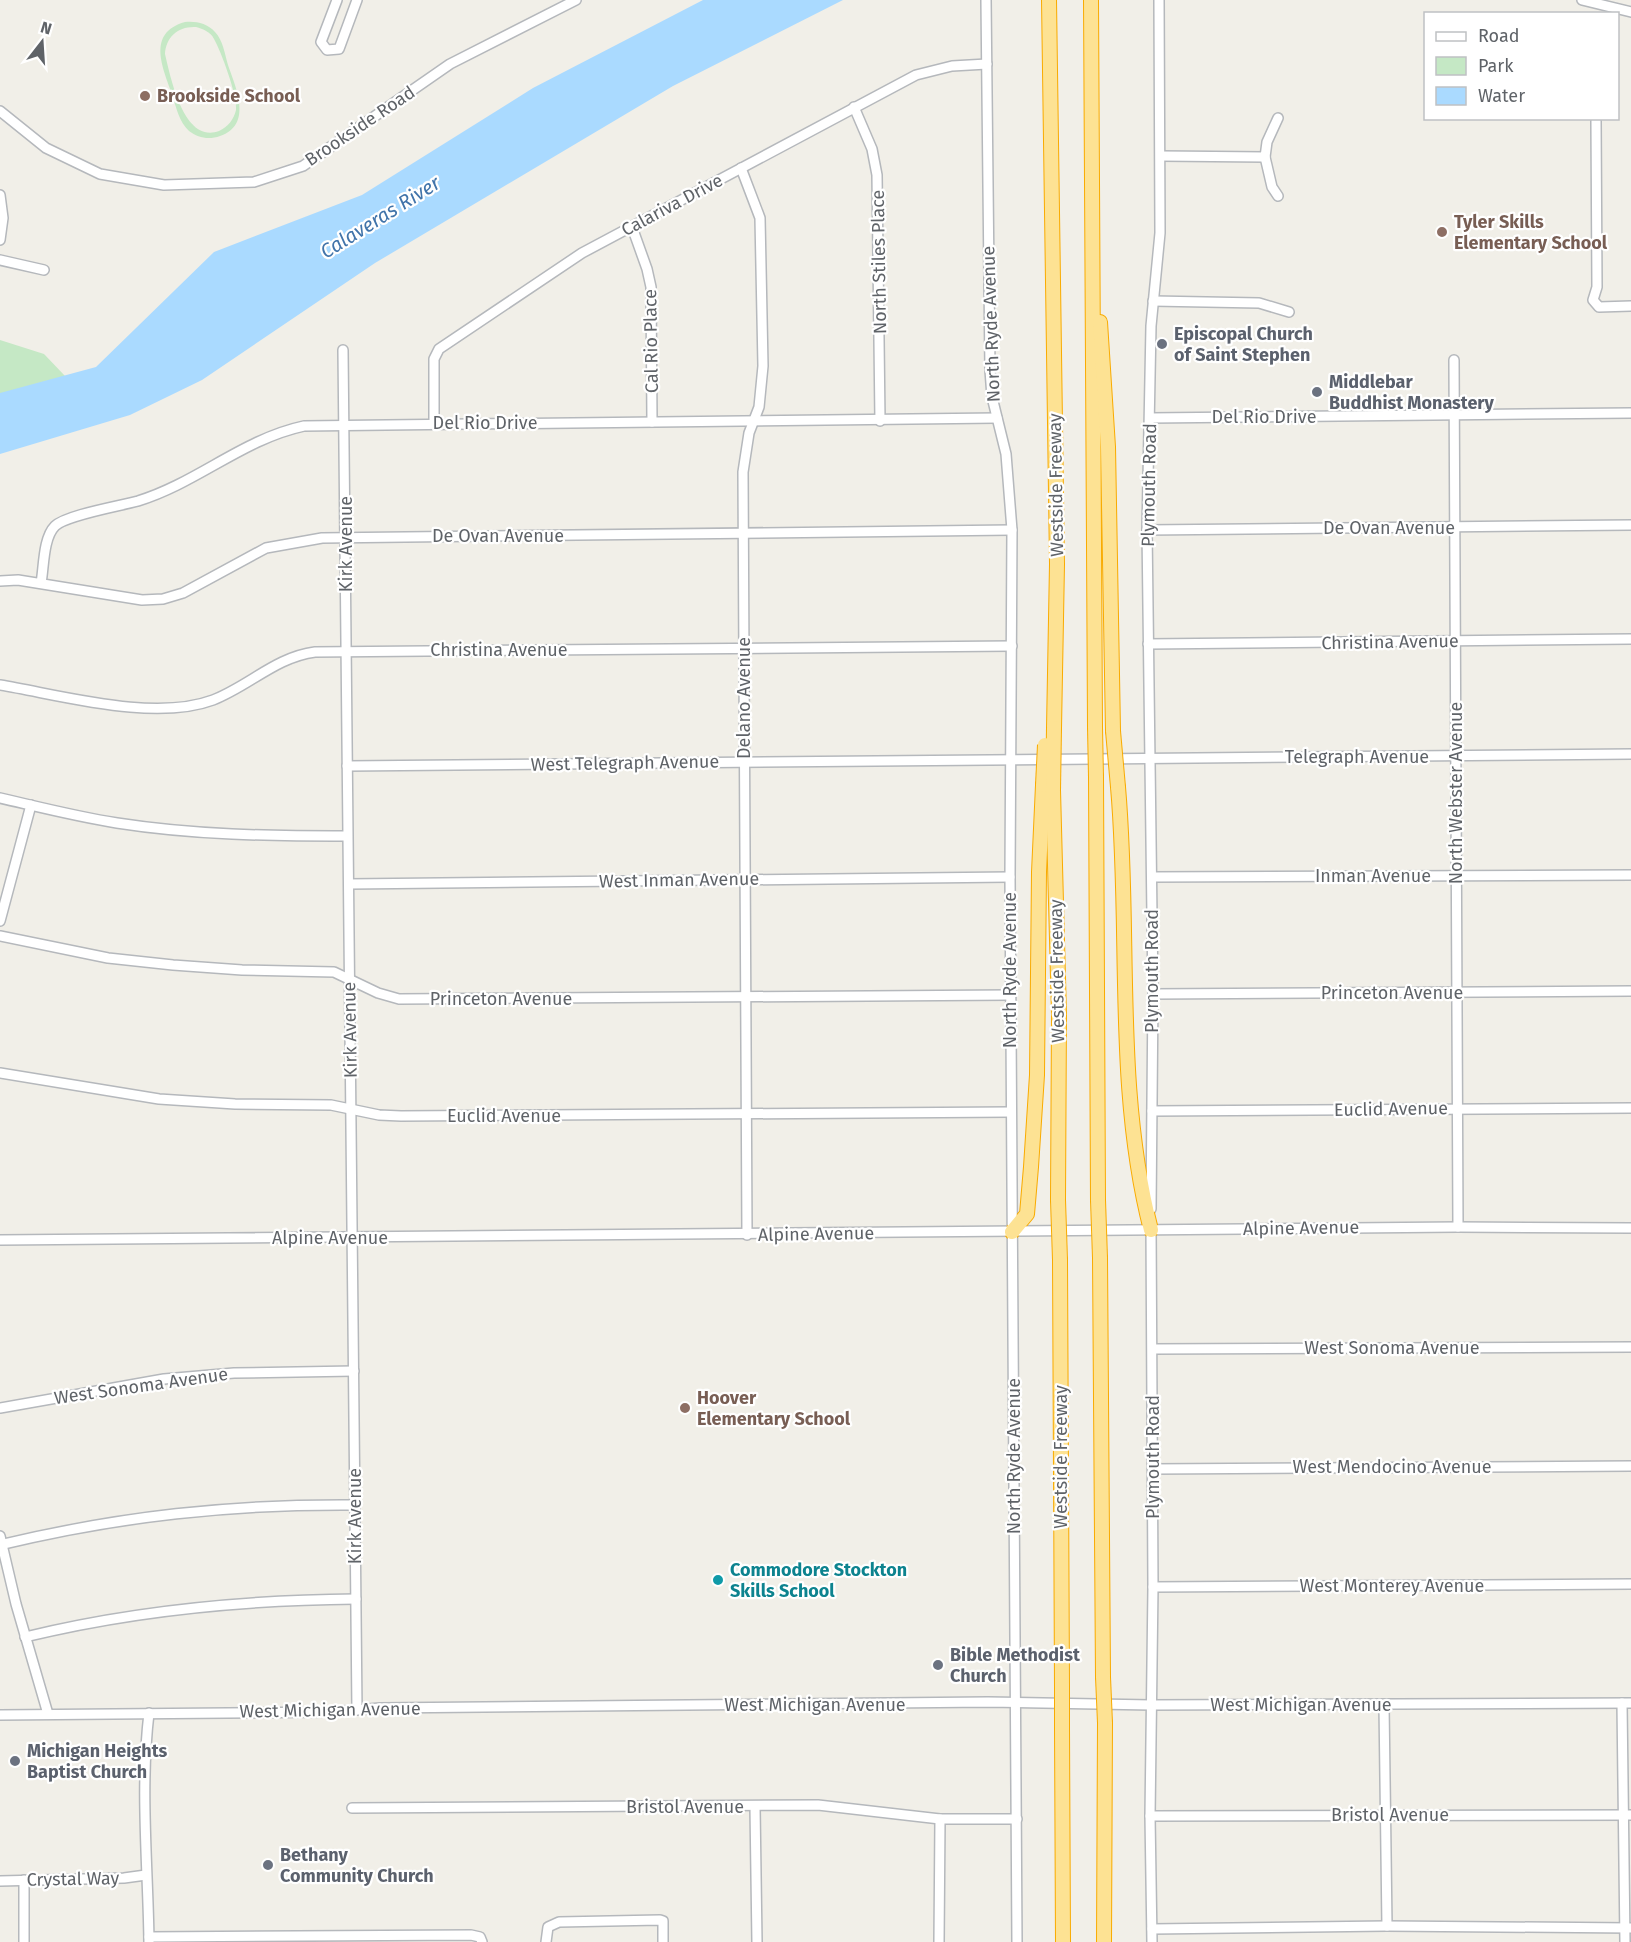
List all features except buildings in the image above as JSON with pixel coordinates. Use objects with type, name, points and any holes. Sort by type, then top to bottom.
[{"type":"highway","name":"Westside Freeway","points":[[1049,0],[1057,564],[1047,629],[1050,728],[1048,787],[1059,1015],[1063,1942]]},
{"type":"highway","name":"Westside Freeway","points":[[1091,0],[1104,1942]]},
{"type":"highway","points":[[1091,168],[1108,447],[1113,731],[1122,836],[1127,1054],[1138,1161],[1151,1230]]},
{"type":"highway","points":[[1012,1232],[1028,1214],[1037,1075],[1039,872],[1048,787]]},
{"type":"street","points":[[337,0],[321,42],[327,50],[339,49],[357,0]]},
{"type":"street","name":"Brookside Road","points":[[0,111],[46,148],[100,174],[164,185],[254,182],[303,166],[450,64],[490,41],[576,0]]},
{"type":"street","name":"North Ryde Avenue","points":[[986,0],[988,303],[992,397],[1006,454],[1012,530],[1010,877],[1017,1942]]},
{"type":"street","name":"Plymouth Road","points":[[1152,1942],[1150,1816],[1153,1587],[1152,876],[1147,530],[1153,302],[1160,233],[1159,0]]},
{"type":"street","points":[[1582,0],[1631,12]]},
{"type":"street","name":"Calariva Drive","points":[[434,423],[434,359],[439,349],[542,279],[632,227],[916,75],[952,66],[987,64]]},
{"type":"street","name":"North Stiles Place","points":[[854,108],[872,149],[878,175],[880,421]]},
{"type":"street","points":[[1278,118],[1267,142],[1265,157],[1272,187],[1278,196]]},
{"type":"street","points":[[1596,121],[1597,286],[1593,300],[1597,306],[1631,306]]},
{"type":"street","points":[[1161,156],[1265,157]]},
{"type":"street","name":"Delano Avenue","points":[[741,168],[757,207],[761,229],[763,366],[759,407],[747,441],[743,472],[747,1235]]},
{"type":"street","points":[[0,195],[3,218],[0,240]]},
{"type":"street","name":"Cal Rio Place","points":[[632,227],[647,268],[651,287],[652,422]]},
{"type":"street","points":[[0,260],[44,270]]},
{"type":"street","points":[[1153,302],[1259,303],[1288,312]]},
{"type":"street","name":"Kirk Avenue","points":[[343,350],[357,1710]]},
{"type":"street","name":"North Webster Avenue","points":[[1454,360],[1458,1227]]},
{"type":"street","name":"Del Rio Drive","points":[[1150,418],[1631,413]]},
{"type":"street","name":"Del Rio Drive","points":[[41,583],[50,533],[62,521],[155,496],[266,437],[304,426],[997,418]]},
{"type":"street","name":"De Ovan Avenue","points":[[1147,530],[1631,525]]},
{"type":"street","name":"De Ovan Avenue","points":[[0,581],[41,583],[142,600],[163,599],[195,587],[240,560],[266,548],[294,541],[346,537],[742,535],[1012,530]]},
{"type":"street","name":"Christina Avenue","points":[[1148,644],[1631,639]]},
{"type":"street","name":"Christina Avenue","points":[[0,685],[131,707],[156,709],[184,707],[211,700],[238,689],[293,656],[315,652],[1012,646]]},
{"type":"street","name":"Telegraph Avenue","points":[[1118,757],[1631,754]]},
{"type":"street","name":"West Telegraph Avenue","points":[[347,766],[1118,757]]},
{"type":"street","points":[[0,798],[116,823],[159,829],[248,836],[347,836]]},
{"type":"street","points":[[0,921],[31,805]]},
{"type":"street","name":"Inman Avenue","points":[[1152,876],[1631,874]]},
{"type":"street","name":"West Inman Avenue","points":[[349,884],[1010,877]]},
{"type":"street","name":"Princeton Avenue","points":[[0,936],[119,959],[242,970],[334,972],[378,993],[399,999],[1011,995]]},
{"type":"street","name":"Princeton Avenue","points":[[1152,994],[1631,991]]},
{"type":"street","name":"Euclid Avenue","points":[[0,1073],[159,1099],[236,1104],[332,1105],[400,1116],[1011,1112]]},
{"type":"street","name":"Euclid Avenue","points":[[1152,1111],[1631,1108]]},
{"type":"street","name":"Alpine Avenue","points":[[0,1240],[1458,1227],[1631,1228]]},
{"type":"street","name":"West Sonoma Avenue","points":[[1153,1349],[1631,1347]]},
{"type":"street","name":"West Sonoma Avenue","points":[[0,1408],[164,1379],[234,1373],[354,1371]]},
{"type":"street","name":"West Mendocino Avenue","points":[[1153,1469],[1631,1466]]},
{"type":"street","points":[[48,1714],[1,1542],[175,1512],[264,1506],[355,1504]]},
{"type":"street","name":"West Monterey Avenue","points":[[1153,1587],[1631,1584]]},
{"type":"street","points":[[26,1637],[103,1619],[168,1609],[245,1601],[356,1599]]},
{"type":"street","name":"West Michigan Avenue","points":[[0,1715],[988,1702],[1016,1705],[1627,1703]]},
{"type":"street","points":[[1625,1942],[1628,1928],[1627,1703]]},
{"type":"street","points":[[1384,1705],[1387,1926]]},
{"type":"street","points":[[149,1713],[145,1753],[149,1939],[471,1935],[481,1940]]},
{"type":"street","name":"Bristol Avenue","points":[[351,1808],[818,1805],[940,1819],[1017,1819]]},
{"type":"street","points":[[755,1807],[757,1942]]},
{"type":"street","name":"Bristol Avenue","points":[[1150,1816],[1627,1815]]},
{"type":"street","points":[[939,1942],[940,1819]]},
{"type":"street","name":"Crystal Way","points":[[0,1881],[124,1878],[146,1875]]},
{"type":"street","points":[[24,1880],[24,1942]]},
{"type":"street","points":[[546,1942],[548,1927],[559,1922],[660,1920],[663,1921],[663,1942]]},
{"type":"street","points":[[1152,1929],[1387,1926],[1628,1928]]},
{"type":"green space","points":[[185,22],[201,23],[212,29],[222,43],[238,95],[239,115],[230,131],[220,136],[204,138],[196,135],[189,131],[180,119],[162,63],[161,52],[161,43],[165,34],[173,27]],"holes":[[[196,27],[213,37],[232,85],[236,110],[228,125],[219,131],[207,132],[197,128],[188,119],[175,93],[165,54],[168,42],[174,34],[184,28]]]},
{"type":"green space","points":[[0,340],[44,354],[65,376],[0,401]]},
{"type":"water","name":"Calaveras River","points":[[703,0],[843,0],[673,86],[375,263],[202,380],[130,415],[0,454],[0,393],[96,367],[214,252],[362,195],[533,88]]},
{"type":"place","name":"Brookside School","points":[[145,96]]},
{"type":"place","name":"Tyler Skills Elementary School","points":[[1442,232]]},
{"type":"place","name":"Episcopal Church of Saint Stephen","points":[[1162,344]]},
{"type":"place","name":"Middlebar Buddhist Monastery","points":[[1317,392]]},
{"type":"place","name":"Hoover Elementary School","points":[[685,1408]]},
{"type":"place","name":"Commodore Stockton Skills School","points":[[718,1580]]},
{"type":"place","name":"Bible Methodist Church","points":[[938,1665]]},
{"type":"place","name":"Michigan Heights Baptist Church","points":[[15,1761]]},
{"type":"place","name":"Bethany Community Church","points":[[268,1865]]}]
